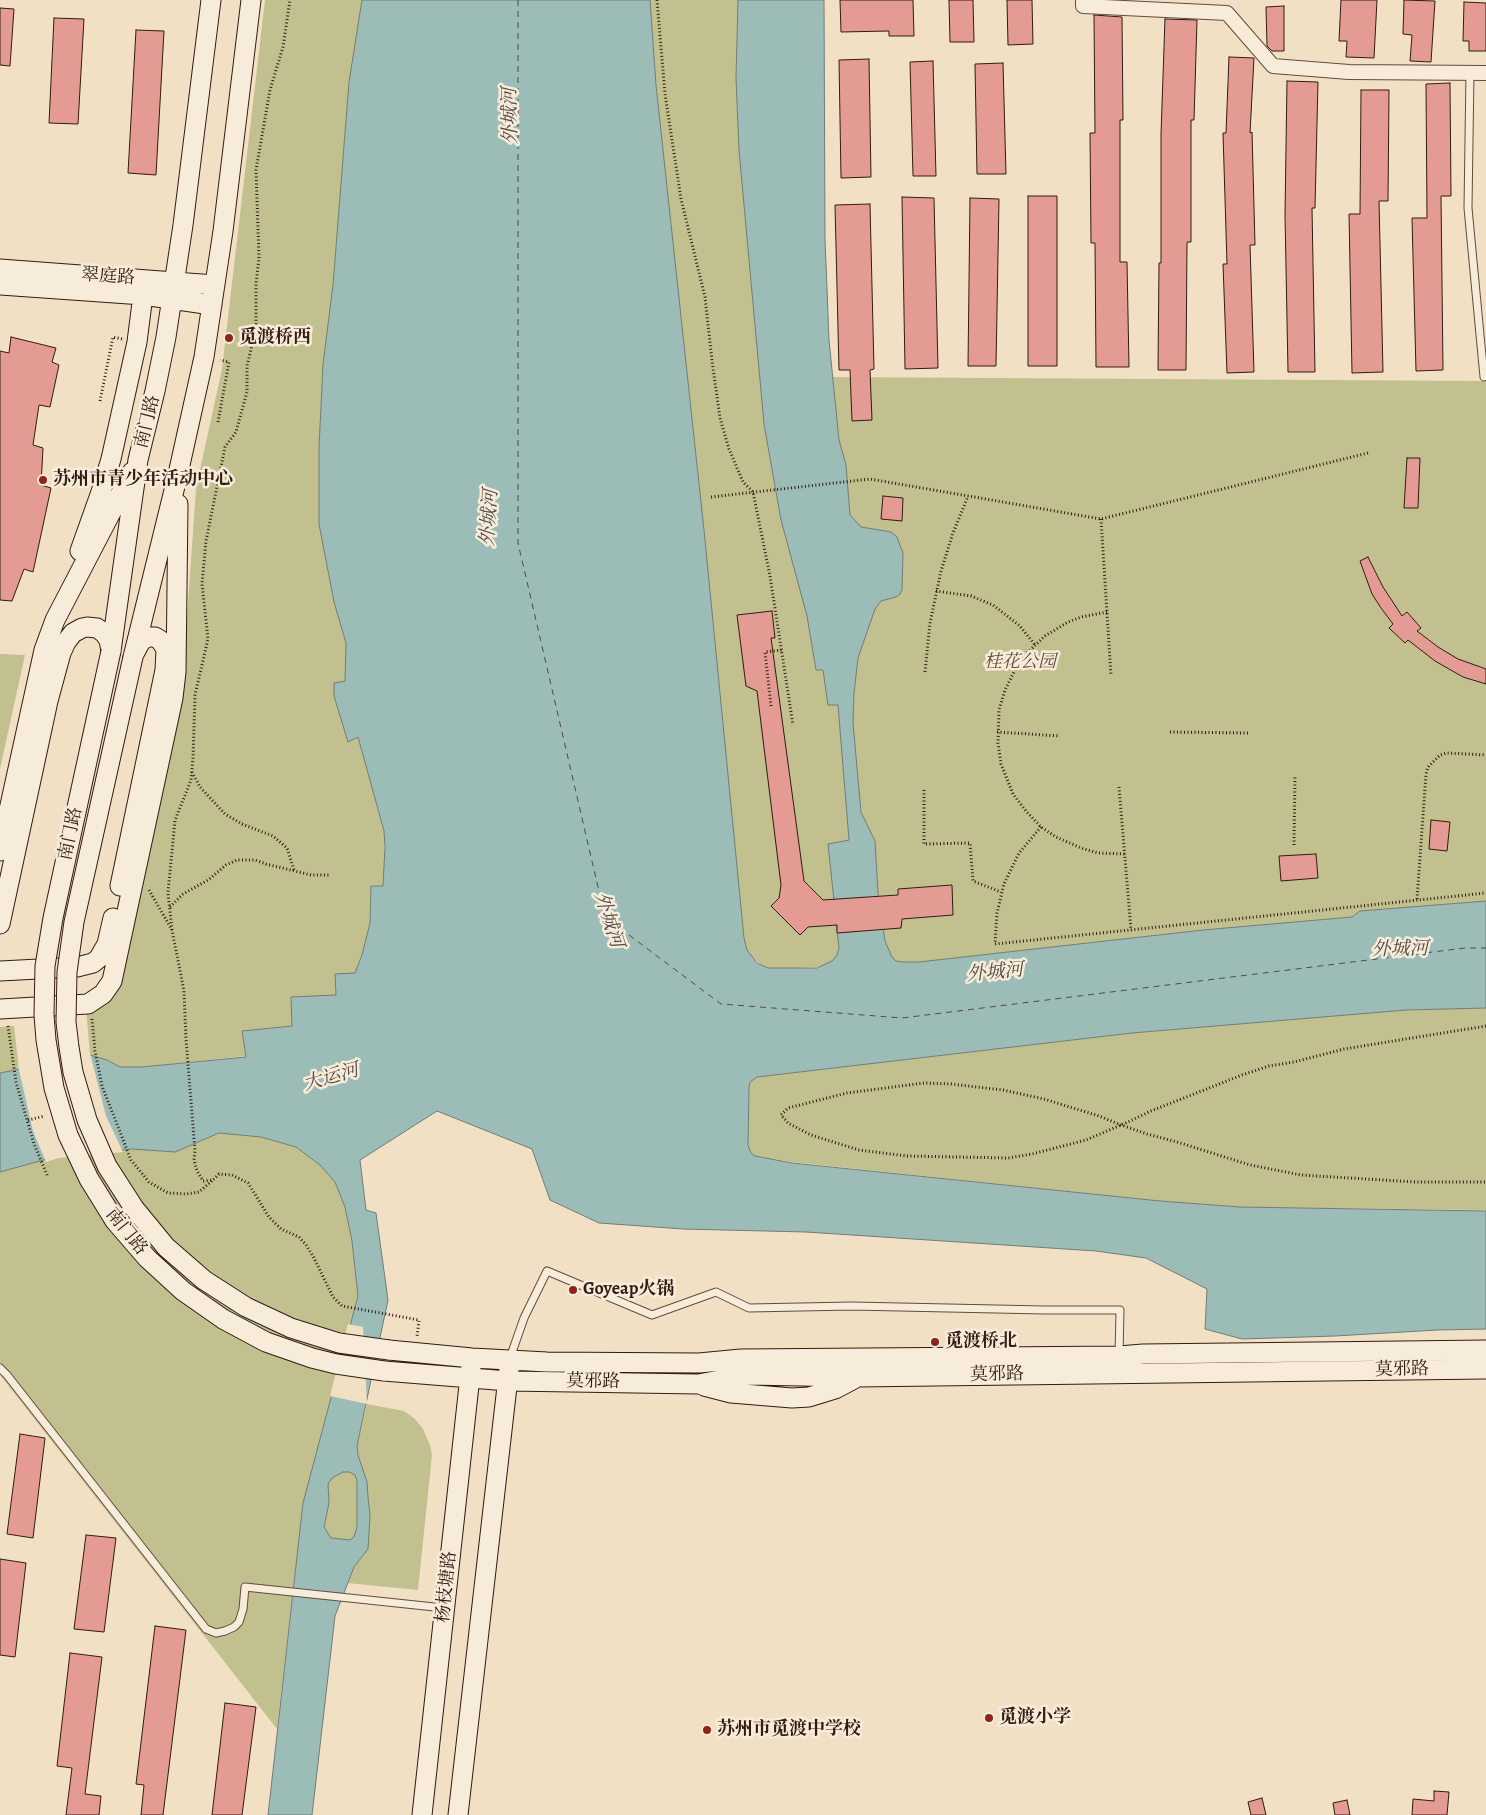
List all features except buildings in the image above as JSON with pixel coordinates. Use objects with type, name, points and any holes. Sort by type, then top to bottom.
[{"type":"main road","name":"南门路","points":[[211,0],[172,300],[155,391],[138,460],[111,651],[53,918],[45,966],[44,1015],[54,1088],[68,1135],[89,1179],[115,1221],[147,1258],[182,1291],[223,1319],[266,1342],[328,1362],[384,1371],[508,1380]]},
{"type":"main road","name":"南门路","points":[[251,0],[215,285],[196,395],[133,657],[74,922],[67,972],[66,1022],[73,1072],[87,1120],[107,1166],[134,1208],[166,1247],[204,1280],[246,1307],[291,1328],[339,1343],[415,1353],[510,1360]]},
{"type":"main road","name":"翠庭路","points":[[0,269],[215,285]]},
{"type":"main road","name":"翠庭路","points":[[0,285],[143,295],[212,305]]},
{"type":"main road","points":[[0,850],[42,659],[101,492],[111,458],[137,342],[143,295]]},
{"type":"main road","points":[[55,620],[138,460]]},
{"type":"main road","points":[[3,1009],[91,1003],[106,991],[114,976],[174,698],[177,648],[178,474]]},
{"type":"main road","points":[[0,924],[48,700],[61,653],[73,633],[87,627],[97,628],[104,633],[109,640],[111,651]]},
{"type":"main road","points":[[0,971],[84,966],[97,960],[107,944],[165,670],[166,648],[160,640],[155,637],[148,637],[141,641],[133,657]]},
{"type":"main road","name":"莫邪路","points":[[510,1360],[699,1363],[741,1358],[1119,1356],[1143,1354],[1486,1350]]},
{"type":"main road","name":"杨枝塘路","points":[[422,1815],[472,1358]]},
{"type":"main road","name":"杨枝塘路","points":[[458,1815],[510,1360]]},
{"type":"main road","name":"莫邪路","points":[[508,1380],[698,1384],[731,1393],[792,1398],[809,1397],[835,1389],[857,1377],[1486,1369]]},
{"type":"street","points":[[1083,0],[1083,6],[1226,13],[1273,66],[1349,72],[1486,72]]},
{"type":"lane","points":[[1470,72],[1468,208],[1484,377]]},
{"type":"lane","points":[[510,1360],[524,1318],[547,1271],[652,1315],[716,1292],[749,1308],[852,1306],[1120,1310],[1119,1356]]},
{"type":"lane","points":[[0,1368],[206,1628],[216,1632],[225,1631],[234,1627],[239,1622],[243,1609],[245,1586],[445,1608]]},
{"type":"path","points":[[212,1180],[203,1181],[197,1171],[194,1160],[195,1151],[184,991],[172,930],[168,893],[175,820],[192,771],[195,695],[208,639],[202,584],[206,540],[225,447],[236,432],[247,392],[247,366],[256,328],[256,284],[259,258],[256,170],[270,90],[283,47],[290,0]]},
{"type":"path","points":[[656,0],[665,94],[681,199],[705,297],[720,418],[729,449],[743,482],[753,492],[794,725]]},
{"type":"path","points":[[100,401],[113,337]]},
{"type":"path","points":[[218,422],[229,362]]},
{"type":"path","points":[[711,497],[870,479],[1101,519],[1368,453]]},
{"type":"path","points":[[925,672],[936,591],[950,543],[968,496]]},
{"type":"path","points":[[1101,519],[1111,676]]},
{"type":"path","points":[[936,591],[971,596],[992,605],[1020,626],[1035,645]]},
{"type":"path","points":[[1107,612],[1081,617],[1056,628],[1035,645],[1020,661],[1005,690],[999,710],[998,732],[1001,764],[1009,784],[1022,807],[1041,827],[1056,837],[1081,848],[1098,852],[1126,854]]},
{"type":"path","points":[[772,706],[765,652],[782,650]]},
{"type":"path","points":[[998,732],[1060,736]]},
{"type":"path","points":[[1170,732],[1249,733]]},
{"type":"path","points":[[1417,899],[1428,767],[1440,755],[1447,753],[1486,754]]},
{"type":"path","points":[[192,771],[200,787],[225,814],[242,824],[273,836],[287,848],[294,870]]},
{"type":"path","points":[[1294,845],[1295,775]]},
{"type":"path","points":[[1119,787],[1131,930]]},
{"type":"path","points":[[924,790],[924,844],[970,843],[973,881],[1001,892]]},
{"type":"path","points":[[1041,827],[1019,853],[1007,876],[1001,892],[997,913],[995,944],[1486,893]]},
{"type":"path","points":[[170,908],[183,894],[208,880],[226,865],[237,860],[255,860],[311,875],[329,875]]},
{"type":"path","points":[[138,866],[172,930]]},
{"type":"path","points":[[91,1003],[94,1051],[107,1102],[131,1160],[149,1182],[168,1193],[186,1194],[199,1192],[219,1174],[232,1175],[248,1184],[269,1217],[281,1229],[299,1237],[306,1245],[330,1292],[342,1306],[419,1320],[415,1353]]},
{"type":"path","points":[[3,1009],[16,1082],[34,1144],[48,1176]]},
{"type":"path","points":[[1486,1026],[1344,1049],[1294,1062],[1269,1066],[1234,1078],[1121,1125],[1086,1140],[1008,1158],[907,1156],[858,1150],[811,1135],[788,1123],[781,1115],[788,1108],[847,1093],[924,1083],[951,1084],[1003,1090],[1044,1098],[1121,1125],[1147,1134],[1250,1165],[1301,1175],[1430,1182],[1486,1182]]},
{"type":"green space","points":[[265,0],[362,0],[349,82],[333,285],[323,364],[319,448],[328,573],[346,643],[345,681],[334,696],[348,741],[358,737],[384,831],[385,866],[383,887],[371,886],[370,923],[362,955],[355,973],[336,995],[292,1026],[242,1032],[246,1056],[142,1067],[120,1067],[107,1060],[90,1055],[86,1008],[101,1008],[106,1004],[109,997],[185,647],[196,488],[222,369]]},
{"type":"green space","name":"桂花公园","points":[[650,0],[738,0],[736,78],[839,439],[832,377],[1486,381],[1486,901],[1360,911],[1352,917],[1203,930],[919,962],[773,969],[764,967],[752,957],[747,950],[744,938],[656,85]]},
{"type":"green space","points":[[0,654],[25,655],[0,769]]},
{"type":"green space","points":[[1486,1008],[1486,1210],[1240,1207],[1160,1201],[792,1162],[755,1156],[751,1153],[748,1145],[749,1088],[750,1082],[757,1077],[1132,1033],[1406,1010]]},
{"type":"green space","points":[[14,1026],[19,1069],[0,1073],[0,1027]]},
{"type":"green space","points":[[219,1133],[261,1137],[296,1147],[320,1165],[335,1181],[345,1207],[352,1241],[358,1296],[303,1503],[277,1729],[0,1375],[0,1172],[58,1156],[132,1149],[175,1152]]},
{"type":"green space","points":[[367,1404],[404,1411],[415,1419],[423,1429],[430,1445],[432,1455],[418,1590],[347,1583],[354,1567],[368,1549],[311,1537],[325,1462],[362,1469],[357,1446]]},
{"type":"water","points":[[362,0],[650,0],[656,85],[704,530],[744,938],[747,950],[757,963],[768,968],[817,968],[832,961],[837,955],[839,948],[828,844],[849,840],[838,705],[828,705],[823,670],[816,670],[807,616],[781,520],[764,424],[739,150],[736,78],[738,0],[824,0],[825,239],[829,340],[839,440],[846,465],[850,515],[861,527],[891,532],[897,537],[903,553],[902,590],[896,597],[881,601],[875,609],[858,658],[853,723],[861,812],[875,841],[878,893],[885,941],[892,957],[896,961],[919,962],[1203,930],[1352,917],[1360,911],[1486,901],[1486,1008],[1406,1010],[1132,1033],[757,1077],[750,1082],[749,1088],[748,1145],[751,1153],[755,1156],[792,1163],[1160,1201],[1240,1207],[1486,1211],[1486,1329],[1242,1339],[1205,1329],[1207,1289],[1146,1258],[1096,1251],[806,1232],[683,1229],[599,1223],[550,1200],[532,1149],[437,1111],[360,1160],[366,1210],[376,1213],[388,1300],[357,1446],[367,1482],[370,1516],[368,1549],[354,1567],[335,1616],[312,1815],[268,1815],[303,1503],[358,1296],[352,1241],[345,1207],[335,1182],[320,1165],[296,1147],[261,1137],[219,1133],[175,1152],[132,1149],[58,1156],[0,1172],[0,1073],[90,1055],[107,1060],[120,1067],[142,1067],[246,1057],[242,1031],[292,1026],[291,997],[336,995],[335,974],[355,973],[362,955],[370,923],[371,886],[383,886],[384,831],[358,737],[348,742],[334,696],[334,683],[345,681],[346,643],[334,602],[319,524],[319,448],[323,364],[333,285],[349,82]],"holes":[[[343,1472],[355,1475],[357,1481],[357,1527],[354,1537],[350,1540],[331,1538],[324,1527],[329,1503],[328,1484],[332,1478]]]},
{"type":"pier","points":[[90,1053],[106,1116],[123,1152],[59,1158],[46,1162],[33,1131],[18,1066]]},
{"type":"pier","points":[[348,1324],[363,1327],[367,1404],[330,1396]]},
{"type":"ferry route","points":[[518,0],[518,543],[605,917],[721,1004],[902,1018],[1465,948],[1486,948]]},
{"type":"place","name":"觅渡桥西","points":[[229,338]]},
{"type":"place","name":"苏州市青少年活动中心","points":[[43,480]]},
{"type":"place","name":"Goyeap火锅","points":[[573,1290]]},
{"type":"place","name":"觅渡桥北","points":[[935,1342]]},
{"type":"place","name":"觅渡小学","points":[[989,1718]]},
{"type":"place","name":"苏州市觅渡中学校","points":[[707,1730]]},
{"type":"water label","name":"外城河","points":[[511,116]]},
{"type":"water label","name":"外城河","points":[[490,518]]},
{"type":"water label","name":"外城河","points":[[608,920]]},
{"type":"water label","name":"外城河","points":[[1400,950]]},
{"type":"water label","name":"外城河","points":[[995,973]]},
{"type":"water label","name":"大运河","points":[[331,1078]]}]
